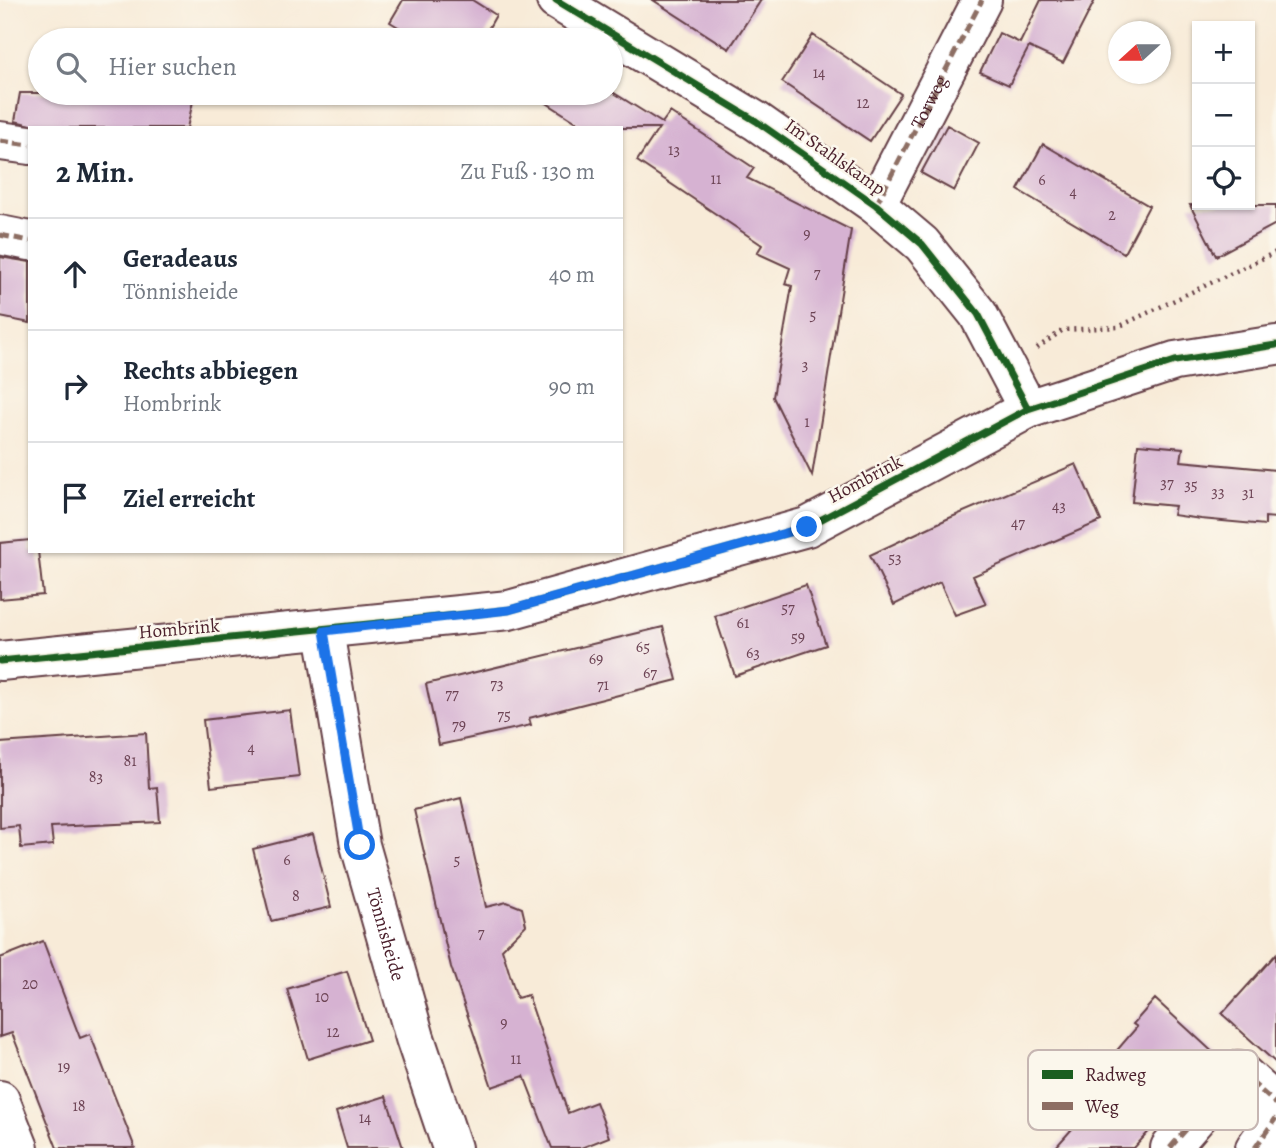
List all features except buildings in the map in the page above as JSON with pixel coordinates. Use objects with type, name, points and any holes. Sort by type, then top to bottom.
[{"type":"street","name":"Im Stahlskamp","points":[[556,0],[602,28]]},
{"type":"street","name":"Torweg","points":[[876,205],[982,0]]},
{"type":"street","name":"Im Stahlskamp","points":[[623,41],[756,121],[876,205],[922,244],[978,314],[1028,409]]},
{"type":"street","points":[[0,141],[28,145]]},
{"type":"street","points":[[0,235],[28,241]]},
{"type":"street","name":"Hombrink","points":[[0,661],[324,631],[509,610],[807,527],[1028,409],[1175,361],[1276,345]]},
{"type":"street","name":"Tönnisheide","points":[[324,631],[360,845],[415,1038],[452,1148]]},
{"type":"street","points":[[1258,1088],[1276,1104]]},
{"type":"street","points":[[0,1100],[19,1148]]},
{"type":"street","points":[[1255,1148],[1276,1118]]},
{"type":"street","points":[[1170,1148],[1185,1130]]},
{"type":"path","points":[[1008,368],[1063,330],[1118,327],[1276,252]]},
{"type":"marked path","points":[[876,205],[982,0]]},
{"type":"marked path","points":[[0,141],[28,145]]},
{"type":"marked path","points":[[0,235],[28,241]]},
{"type":"marked path","points":[[1258,1088],[1276,1104]]},
{"type":"marked path","points":[[1255,1148],[1276,1118]]},
{"type":"marked path","points":[[1170,1148],[1186,1130]]},
{"type":"cycle path","points":[[556,0],[602,28]]},
{"type":"cycle path","points":[[623,41],[756,121],[876,205],[922,244],[978,314],[1028,409]]},
{"type":"cycle path","points":[[0,661],[509,610],[807,527],[1028,409],[1175,361],[1276,345]]},
{"type":"route","points":[[360,845],[324,631],[509,610],[807,527]]}]
